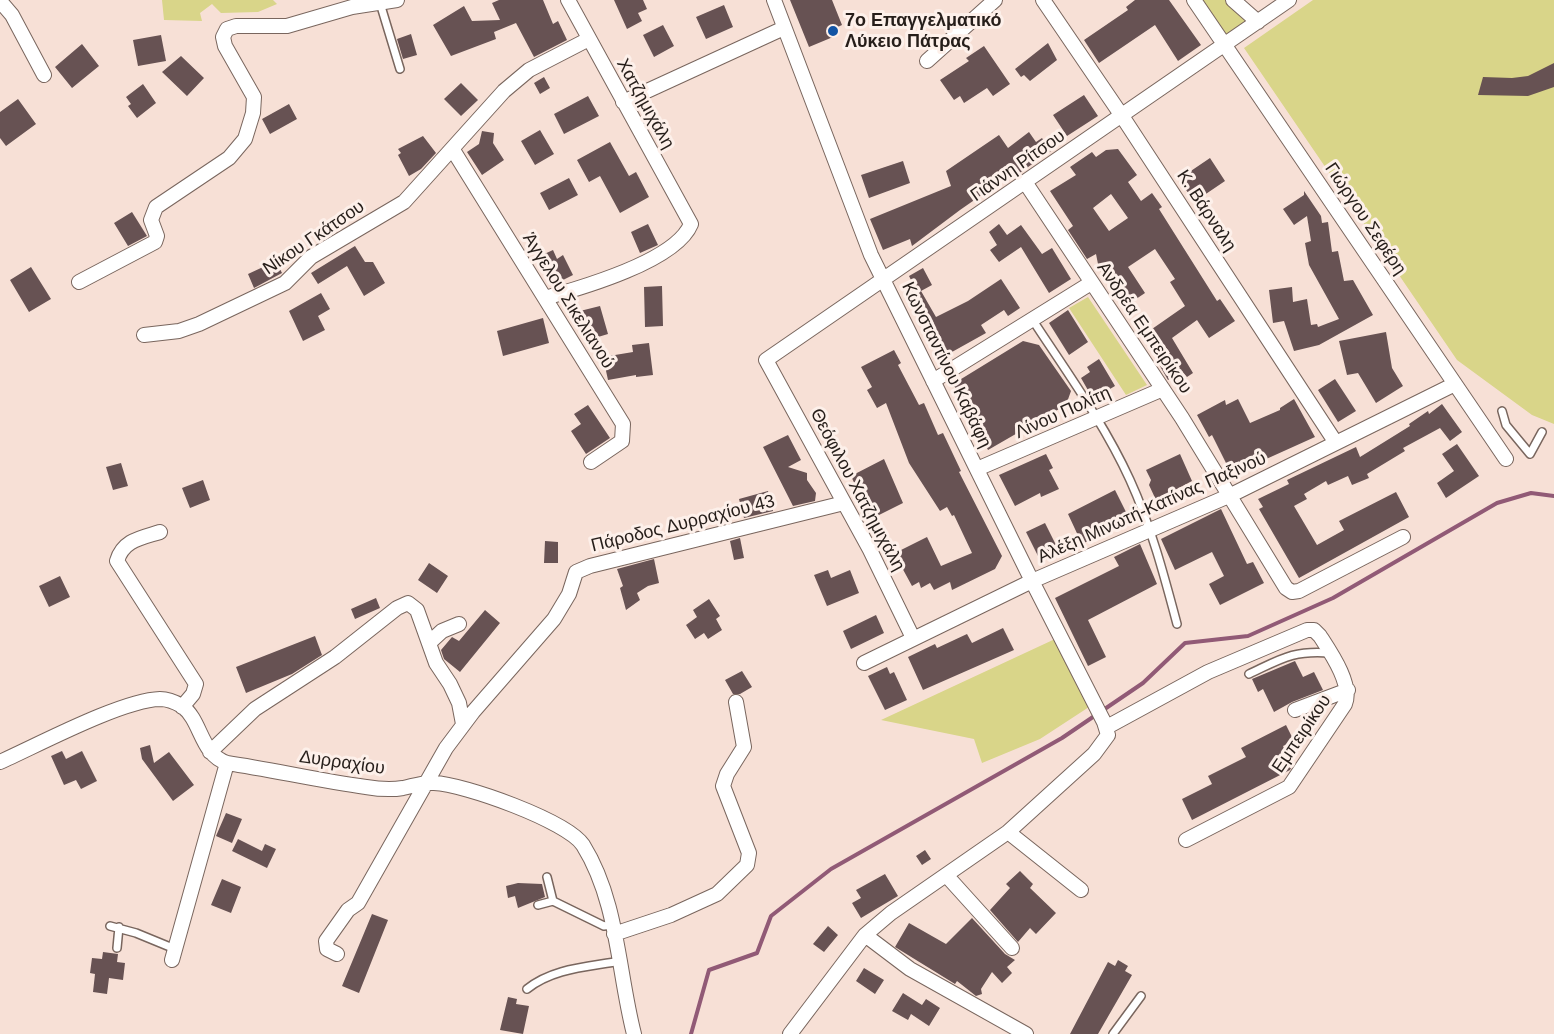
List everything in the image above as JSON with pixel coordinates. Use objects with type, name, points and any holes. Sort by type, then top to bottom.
[{"type":"street","points":[[78,282],[155,242],[157,236],[151,220],[156,207],[229,158],[245,139],[253,113],[254,98],[225,46],[223,37],[227,29],[232,26],[287,26],[360,3],[397,0]]},
{"type":"street","name":"Χατζημιχάλη","points":[[545,298],[630,270],[675,242],[688,232],[691,224],[568,0]]},
{"type":"street","name":"Κωνσταντίνου Καβάφη","points":[[774,0],[864,239],[1106,728]]},
{"type":"street","points":[[927,62],[995,0]]},
{"type":"street","name":"Κ. Βάρναλη","points":[[1043,0],[1122,116],[1336,443]]},
{"type":"street","name":"Γιώργου Σεφέρη","points":[[1194,0],[1506,459]]},
{"type":"street","points":[[1233,0],[1258,22]]},
{"type":"street","name":"Γιάννη Ρίτσου","points":[[766,360],[1289,0]]},
{"type":"street","points":[[0,1],[12,15],[44,75]]},
{"type":"street","points":[[623,102],[784,28]]},
{"type":"street","name":"Νίκου Γκάτσου","points":[[144,335],[179,331],[199,324],[285,283],[311,257],[404,202],[504,91],[529,70],[589,39]]},
{"type":"street","name":"Άγγελου Σικελιανού","points":[[453,150],[623,424],[622,441],[591,462]]},
{"type":"street","name":"Ανδρέα Εμπειρίκου","points":[[1025,183],[1231,495],[1282,582],[1292,592],[1299,591],[1403,537]]},
{"type":"street","points":[[933,381],[1091,283]]},
{"type":"street","name":"Θεόφιλου Χατζημιχάλη","points":[[766,360],[844,503],[913,638]]},
{"type":"street","name":"Αλέξη Μινωτή-Κατίνας Παξινού","points":[[864,663],[1032,581],[1231,495],[1455,384]]},
{"type":"street","name":"Λίνου Πολίτη","points":[[977,470],[1162,389]]},
{"type":"street","name":"Πάροδος Δυρραχίου 43","points":[[337,954],[326,948],[327,940],[348,910],[358,903],[425,783],[462,724],[554,620],[566,601],[574,575],[579,570],[844,503]]},
{"type":"street","points":[[0,762],[144,701],[164,699],[182,707],[193,694],[196,684],[117,561],[120,551],[128,542],[160,532]]},
{"type":"street","points":[[210,752],[255,709],[335,657],[403,604],[411,604],[417,610],[436,663],[450,684],[459,704],[462,724]]},
{"type":"street","points":[[429,643],[442,631],[459,624]]},
{"type":"street","name":"Εμπειρίκου","points":[[1106,728],[1208,672],[1307,630],[1316,632],[1330,653],[1348,690],[1345,704],[1289,787],[1186,840]]},
{"type":"street","points":[[1295,710],[1348,690]]},
{"type":"street","points":[[613,929],[671,915],[717,894],[747,865],[749,853],[723,786],[727,774],[744,747],[736,702]]},
{"type":"street","name":"Δυρραχίου","points":[[182,707],[189,714],[210,752],[227,763],[369,788],[396,789],[425,783],[451,785],[532,813],[570,831],[582,843],[597,874],[613,929],[634,1034]]},
{"type":"street","points":[[797,1032],[865,935],[891,913],[1008,832],[1094,754],[1106,728]]},
{"type":"street","points":[[173,955],[227,763]]},
{"type":"street","points":[[1008,832],[1081,890]]},
{"type":"street","points":[[946,875],[1012,948]]},
{"type":"street","points":[[865,935],[910,969],[1026,1034]]},
{"type":"lane","points":[[380,3],[400,69]]},
{"type":"lane","points":[[1032,319],[1096,417],[1130,480],[1150,531],[1177,624]]},
{"type":"lane","points":[[1502,411],[1506,425],[1530,454],[1542,432]]},
{"type":"lane","points":[[1249,674],[1293,654],[1305,651],[1330,653]]},
{"type":"lane","points":[[547,877],[553,901]]},
{"type":"lane","points":[[538,905],[553,901],[613,929]]},
{"type":"lane","points":[[110,926],[119,927],[173,955]]},
{"type":"lane","points":[[117,948],[119,927]]},
{"type":"lane","points":[[527,989],[539,980],[563,971],[620,961]]},
{"type":"lane","points":[[1113,1034],[1140,996]]},
{"type":"shaded area","points":[[162,0],[273,0],[277,4],[258,12],[221,13],[212,4],[200,13],[202,21],[164,20]]},
{"type":"shaded area","points":[[1194,0],[1233,0],[1258,22],[1225,45]]},
{"type":"shaded area","points":[[1313,0],[1554,0],[1554,424],[1532,415],[1457,360],[1244,48]]},
{"type":"shaded area","points":[[1088,297],[1147,385],[1126,395],[1069,308]]},
{"type":"shaded area","points":[[1055,639],[1089,707],[1040,739],[982,763],[974,739],[881,720]]},
{"type":"building","points":[[499,0],[543,0],[553,24],[558,21],[567,40],[534,57],[516,23],[494,32],[496,39],[451,56],[433,25],[464,6],[472,21],[500,20],[492,3]]},
{"type":"building","points":[[614,0],[643,0],[647,9],[638,13],[642,21],[627,29]]},
{"type":"building","points":[[790,0],[832,0],[842,25],[831,30],[833,37],[809,47]]},
{"type":"building","points":[[1135,0],[1169,0],[1201,45],[1178,61],[1155,25],[1099,63],[1084,40],[1128,10],[1126,7]]},
{"type":"building","points":[[724,5],[733,27],[706,39],[696,17]]},
{"type":"building","points":[[663,25],[674,46],[654,57],[643,35]]},
{"type":"building","points":[[411,34],[417,55],[403,59],[397,39]]},
{"type":"building","points":[[161,35],[166,61],[138,66],[133,40]]},
{"type":"building","points":[[1048,43],[1057,60],[1030,81],[1024,75],[1021,77],[1015,69]]},
{"type":"building","points":[[82,44],[99,66],[72,88],[55,67]]},
{"type":"building","points":[[984,46],[1010,84],[993,96],[987,88],[964,103],[960,96],[954,100],[940,80],[969,61],[966,58]]},
{"type":"building","points":[[181,56],[204,78],[187,96],[162,72]]},
{"type":"building","points":[[1554,63],[1554,87],[1528,96],[1478,95],[1483,77],[1528,76]]},
{"type":"building","points":[[544,77],[550,88],[540,94],[534,83]]},
{"type":"building","points":[[461,83],[478,100],[461,116],[444,99]]},
{"type":"building","points":[[143,84],[156,103],[137,118],[128,106],[131,104],[126,97]]},
{"type":"building","points":[[1084,95],[1098,116],[1067,136],[1053,115]]},
{"type":"building","points":[[588,96],[599,116],[564,134],[554,114]]},
{"type":"building","points":[[18,99],[36,124],[6,146],[0,138],[0,112]]},
{"type":"building","points":[[289,104],[297,119],[270,134],[262,119]]},
{"type":"building","points":[[540,130],[554,154],[535,165],[521,141]]},
{"type":"building","points":[[482,131],[494,133],[493,143],[504,160],[482,175],[467,152],[479,144]]},
{"type":"building","points":[[1029,132],[1036,142],[1042,138],[1051,151],[1008,181],[1006,178],[912,246],[910,239],[883,250],[870,219],[951,186],[946,171],[999,135],[1008,148]]},
{"type":"building","points":[[423,136],[436,153],[421,169],[409,176],[398,155],[401,153],[398,149]]},
{"type":"building","points":[[610,142],[629,176],[636,172],[649,197],[620,213],[600,176],[589,182],[577,160]]},
{"type":"building","points":[[1118,149],[1137,175],[1128,182],[1141,201],[1152,193],[1162,207],[1159,209],[1217,301],[1220,299],[1235,321],[1209,338],[1197,320],[1172,338],[1193,373],[1187,377],[1182,371],[1168,380],[1157,361],[1170,353],[1152,329],[1185,306],[1170,282],[1175,279],[1155,249],[1128,267],[1145,293],[1124,307],[1099,269],[1096,254],[1087,259],[1068,230],[1073,226],[1050,191],[1076,175],[1070,167],[1092,152],[1096,157],[1106,150]],"holes":[[[1111,194],[1128,218],[1109,231],[1093,208]]]},
{"type":"building","points":[[1210,158],[1225,181],[1194,202],[1179,179]]},
{"type":"building","points":[[903,161],[910,183],[869,198],[861,175]]},
{"type":"building","points":[[569,178],[578,195],[549,210],[540,193]]},
{"type":"building","points":[[1304,191],[1321,216],[1322,223],[1328,222],[1332,252],[1338,251],[1344,281],[1353,280],[1373,315],[1319,345],[1294,351],[1284,321],[1273,323],[1269,290],[1292,287],[1293,302],[1307,299],[1311,325],[1317,324],[1318,327],[1339,319],[1309,265],[1305,243],[1311,241],[1307,216],[1294,225],[1283,209],[1304,195]]},
{"type":"building","points":[[132,212],[147,236],[128,246],[114,223]]},
{"type":"building","points":[[648,224],[658,245],[640,253],[631,232]]},
{"type":"building","points":[[999,224],[1007,235],[1021,225],[1042,254],[1052,248],[1071,279],[1049,293],[1021,247],[999,262],[990,250],[997,245],[989,232]]},
{"type":"building","points":[[355,246],[365,262],[373,262],[385,283],[364,296],[347,266],[318,284],[311,273]]},
{"type":"building","points":[[553,250],[557,259],[563,255],[573,275],[557,283],[550,267],[546,269],[540,256]]},
{"type":"building","points":[[276,261],[282,273],[254,288],[248,274]]},
{"type":"building","points":[[31,267],[51,299],[29,312],[10,280]]},
{"type":"building","points":[[923,268],[932,285],[921,291],[936,317],[968,301],[1001,279],[1020,308],[1008,316],[1004,310],[981,325],[986,333],[943,357],[904,287],[912,282],[909,276]]},
{"type":"building","points":[[662,286],[663,326],[645,327],[644,287]]},
{"type":"building","points":[[321,293],[330,309],[318,316],[325,330],[303,341],[289,311]]},
{"type":"building","points":[[600,306],[608,334],[588,340],[580,311]]},
{"type":"building","points":[[1068,310],[1088,342],[1069,355],[1049,323]]},
{"type":"building","points":[[543,318],[549,343],[503,356],[497,331]]},
{"type":"building","points":[[1386,332],[1392,368],[1403,386],[1376,403],[1358,373],[1347,375],[1339,341]]},
{"type":"building","points":[[1023,341],[1039,345],[1071,391],[1066,405],[988,450],[979,432],[981,431],[953,384]]},
{"type":"building","points":[[649,343],[653,375],[636,377],[636,375],[608,380],[603,357],[633,352],[632,345]]},
{"type":"building","points":[[894,350],[901,363],[898,365],[919,405],[924,403],[938,435],[943,433],[961,471],[959,472],[1002,556],[995,569],[952,590],[950,582],[934,590],[930,583],[921,588],[919,582],[912,586],[900,564],[894,567],[889,556],[927,537],[941,566],[972,553],[954,515],[952,516],[947,507],[940,511],[909,463],[886,403],[877,408],[867,390],[872,387],[861,367]]},
{"type":"building","points":[[1099,359],[1115,386],[1093,399],[1081,378],[1090,372],[1087,367]]},
{"type":"building","points":[[1335,379],[1356,411],[1338,422],[1318,390]]},
{"type":"building","points":[[1238,399],[1250,423],[1280,410],[1294,399],[1315,437],[1264,460],[1263,457],[1242,468],[1239,462],[1228,467],[1212,435],[1209,437],[1197,415],[1225,400],[1226,405]]},
{"type":"building","points":[[1442,404],[1462,432],[1450,441],[1440,428],[1403,448],[1405,451],[1367,474],[1369,478],[1352,485],[1348,476],[1328,485],[1326,481],[1304,494],[1307,499],[1294,506],[1317,545],[1344,530],[1339,521],[1396,492],[1409,517],[1299,578],[1259,509],[1263,507],[1258,499],[1289,484],[1287,480],[1356,447],[1360,457]]},
{"type":"building","points":[[588,405],[610,438],[586,454],[571,431],[581,424],[574,414]]},
{"type":"building","points":[[788,435],[801,460],[788,467],[807,473],[807,480],[816,493],[815,501],[793,506],[763,447]]},
{"type":"building","points":[[1457,444],[1479,476],[1446,498],[1437,483],[1454,471],[1442,454]]},
{"type":"building","points":[[1046,454],[1053,468],[1049,470],[1059,489],[1041,497],[1040,493],[1015,506],[999,475]]},
{"type":"building","points":[[1180,454],[1192,481],[1156,500],[1149,485],[1151,480],[1146,470]]},
{"type":"building","points":[[884,459],[903,503],[871,519],[851,476]]},
{"type":"building","points":[[121,463],[128,486],[113,490],[106,467]]},
{"type":"building","points":[[203,480],[210,500],[190,508],[182,488]]},
{"type":"building","points":[[1115,490],[1130,520],[1082,544],[1068,514]]},
{"type":"building","points":[[768,491],[773,511],[744,518],[739,499]]},
{"type":"building","points":[[1221,509],[1247,564],[1253,562],[1264,583],[1220,605],[1209,584],[1224,576],[1212,552],[1175,570],[1161,539]]},
{"type":"building","points":[[1045,523],[1060,553],[1041,562],[1026,532]]},
{"type":"building","points":[[740,538],[744,558],[734,560],[730,541]]},
{"type":"building","points":[[545,541],[558,542],[558,563],[544,563]]},
{"type":"building","points":[[1140,544],[1157,584],[1088,620],[1106,657],[1088,666],[1055,598],[1119,566],[1114,557]]},
{"type":"building","points":[[654,559],[659,583],[648,586],[637,593],[640,600],[626,610],[620,588],[623,586],[617,569]]},
{"type":"building","points":[[429,563],[448,576],[437,593],[418,580]]},
{"type":"building","points":[[828,570],[831,578],[850,570],[859,593],[827,606],[814,575]]},
{"type":"building","points":[[60,576],[70,597],[49,607],[39,586]]},
{"type":"building","points":[[376,598],[380,608],[355,619],[351,609]]},
{"type":"building","points":[[709,599],[720,616],[716,619],[722,630],[708,639],[704,633],[695,639],[686,625],[697,617],[693,610]]},
{"type":"building","points":[[485,610],[500,623],[460,672],[444,659],[441,650],[452,637],[459,641]]},
{"type":"building","points":[[876,615],[884,633],[851,649],[843,631]]},
{"type":"building","points":[[1003,628],[1014,650],[923,690],[908,657],[935,644],[937,648],[967,634],[972,643]]},
{"type":"building","points":[[315,636],[322,655],[292,674],[246,693],[236,667]]},
{"type":"building","points":[[1295,661],[1303,677],[1314,672],[1323,690],[1274,712],[1263,689],[1258,692],[1252,679]]},
{"type":"building","points":[[887,667],[890,674],[894,672],[907,700],[885,710],[868,676]]},
{"type":"building","points":[[742,671],[752,687],[740,694],[733,694],[725,680]]},
{"type":"building","points":[[1286,725],[1294,741],[1283,746],[1292,766],[1290,770],[1192,820],[1182,799],[1212,784],[1208,776],[1246,757],[1241,748]]},
{"type":"building","points":[[150,745],[154,763],[169,752],[194,785],[173,801],[142,759],[140,748]]},
{"type":"building","points":[[62,751],[66,759],[82,751],[97,781],[81,789],[76,780],[64,785],[51,756]]},
{"type":"building","points":[[226,813],[242,819],[232,843],[216,836]]},
{"type":"building","points":[[238,839],[262,851],[265,844],[276,849],[267,868],[232,851]]},
{"type":"building","points":[[925,850],[931,859],[922,865],[916,856]]},
{"type":"building","points":[[1020,871],[1033,884],[1030,888],[1056,913],[1036,934],[1030,928],[1018,942],[990,910],[1010,888],[1006,884]]},
{"type":"building","points":[[885,874],[898,896],[861,918],[852,903],[861,898],[856,890]]},
{"type":"building","points":[[222,879],[241,887],[231,913],[211,905]]},
{"type":"building","points":[[518,883],[542,884],[545,897],[518,908],[515,896],[508,898],[506,886]]},
{"type":"building","points":[[372,914],[388,920],[359,993],[342,986]]},
{"type":"building","points":[[972,918],[1005,954],[1015,960],[1007,967],[1012,973],[1002,983],[992,972],[981,989],[982,994],[976,996],[957,981],[955,984],[895,947],[909,923],[946,944]]},
{"type":"building","points":[[828,926],[838,935],[824,952],[813,944]]},
{"type":"building","points":[[103,952],[118,954],[117,962],[125,963],[123,980],[109,978],[107,994],[93,992],[95,974],[90,973],[92,958],[102,959]]},
{"type":"building","points":[[1118,960],[1128,966],[1125,971],[1132,975],[1098,1034],[1070,1034],[1108,962],[1115,966]]},
{"type":"building","points":[[864,968],[884,980],[875,994],[856,981]]},
{"type":"building","points":[[903,993],[922,1005],[926,999],[940,1008],[929,1026],[911,1014],[908,1020],[892,1011]]},
{"type":"building","points":[[508,997],[517,999],[516,1004],[529,1006],[523,1034],[500,1030]]},
{"type":"waterway","points":[[691,1034],[709,970],[757,953],[771,916],[831,869],[1062,738],[1143,683],[1185,643],[1248,636],[1333,598],[1497,503],[1531,493],[1554,496]]},
{"type":"place","name":"7ο Επαγγελματικό Λύκειο Πάτρας","points":[[833,31]]}]
